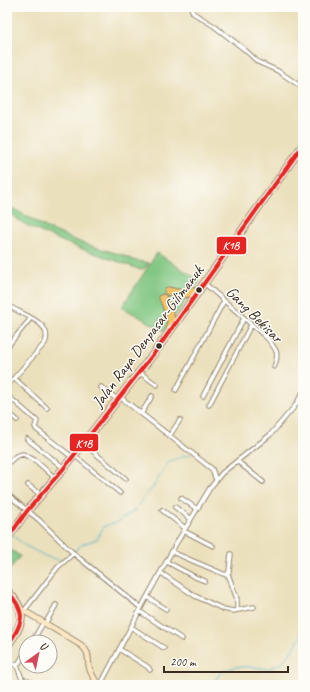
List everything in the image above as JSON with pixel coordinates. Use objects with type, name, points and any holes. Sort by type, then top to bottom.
[{"type":"highway","name":"Jalan Raya Denpasar-Gilimanuk","points":[[7,539],[27,511],[56,478],[139,372],[303,145]]},
{"type":"highway","points":[[168,291],[183,294],[198,291]]},
{"type":"highway","points":[[163,298],[171,318],[169,332]]},
{"type":"highway","points":[[7,591],[18,602],[22,610],[20,625],[7,646]]},
{"type":"street","points":[[190,7],[193,13],[214,26],[258,62],[278,71],[303,88]]},
{"type":"street","name":"Gang Bekisar","points":[[204,283],[267,338],[276,348],[278,359],[274,367]]},
{"type":"street","points":[[176,390],[224,301]]},
{"type":"street","points":[[7,305],[38,321],[46,331],[47,335],[46,341],[7,386]]},
{"type":"street","points":[[7,347],[31,318]]},
{"type":"street","points":[[203,396],[244,318]]},
{"type":"street","points":[[209,405],[251,325]]},
{"type":"street","points":[[139,372],[158,385]]},
{"type":"street","points":[[14,378],[47,408]]},
{"type":"street","points":[[101,387],[119,398],[194,454],[212,469],[216,480]]},
{"type":"street","points":[[72,552],[22,610],[85,649],[88,653],[90,670],[98,685],[103,680],[147,597],[204,496],[222,473],[270,435],[295,406],[303,392]]},
{"type":"street","points":[[7,395],[37,421],[35,427],[36,429],[120,493]]},
{"type":"street","points":[[141,414],[152,396]]},
{"type":"street","points":[[7,411],[17,420]]},
{"type":"street","points":[[170,435],[180,420]]},
{"type":"street","points":[[27,439],[64,468]]},
{"type":"street","points":[[83,443],[126,479]]},
{"type":"street","points":[[7,464],[16,456],[23,454],[36,461],[56,478]]},
{"type":"street","points":[[237,461],[263,482]]},
{"type":"street","points":[[28,485],[41,495]]},
{"type":"street","points":[[7,494],[39,520],[72,552],[140,610],[182,639]]},
{"type":"street","points":[[181,498],[197,509]]},
{"type":"street","points":[[175,507],[191,519]]},
{"type":"street","points":[[162,510],[184,530],[213,546]]},
{"type":"street","points":[[172,552],[226,575],[228,574]]},
{"type":"street","points":[[231,554],[230,571],[228,574],[237,598],[237,610]]},
{"type":"street","points":[[167,562],[205,581]]},
{"type":"street","points":[[161,573],[187,591],[207,602],[223,608],[233,611],[242,608],[254,607]]},
{"type":"street","points":[[147,597],[166,609]]},
{"type":"street","points":[[37,634],[56,605]]},
{"type":"street","points":[[131,627],[164,648]]},
{"type":"street","points":[[119,650],[148,667],[150,670]]},
{"type":"street","points":[[7,660],[17,666],[22,679],[22,685]]},
{"type":"street","points":[[22,679],[40,685]]},
{"type":"green space","points":[[7,205],[49,229],[82,243],[122,255],[133,260],[149,263],[141,270],[57,239],[21,222],[7,212]]},
{"type":"green space","points":[[157,253],[200,281],[164,331],[122,307]]},
{"type":"green space","points":[[7,547],[20,556],[7,573]]},
{"type":"waterway","points":[[13,535],[24,545],[45,556],[58,560],[64,559],[83,544],[97,539],[104,526],[118,522],[136,509],[146,494],[152,489],[168,462],[183,456],[191,455]]},
{"type":"waterway","points":[[212,685],[221,672],[235,667],[268,669],[282,663],[294,648],[303,633]]},
{"type":"transit line","name":"K1B","points":[[7,539],[27,511],[64,468],[155,352],[303,145]]},
{"type":"transit line","name":"K1B","points":[[7,591],[18,606],[21,618],[17,631],[7,646]]}]
